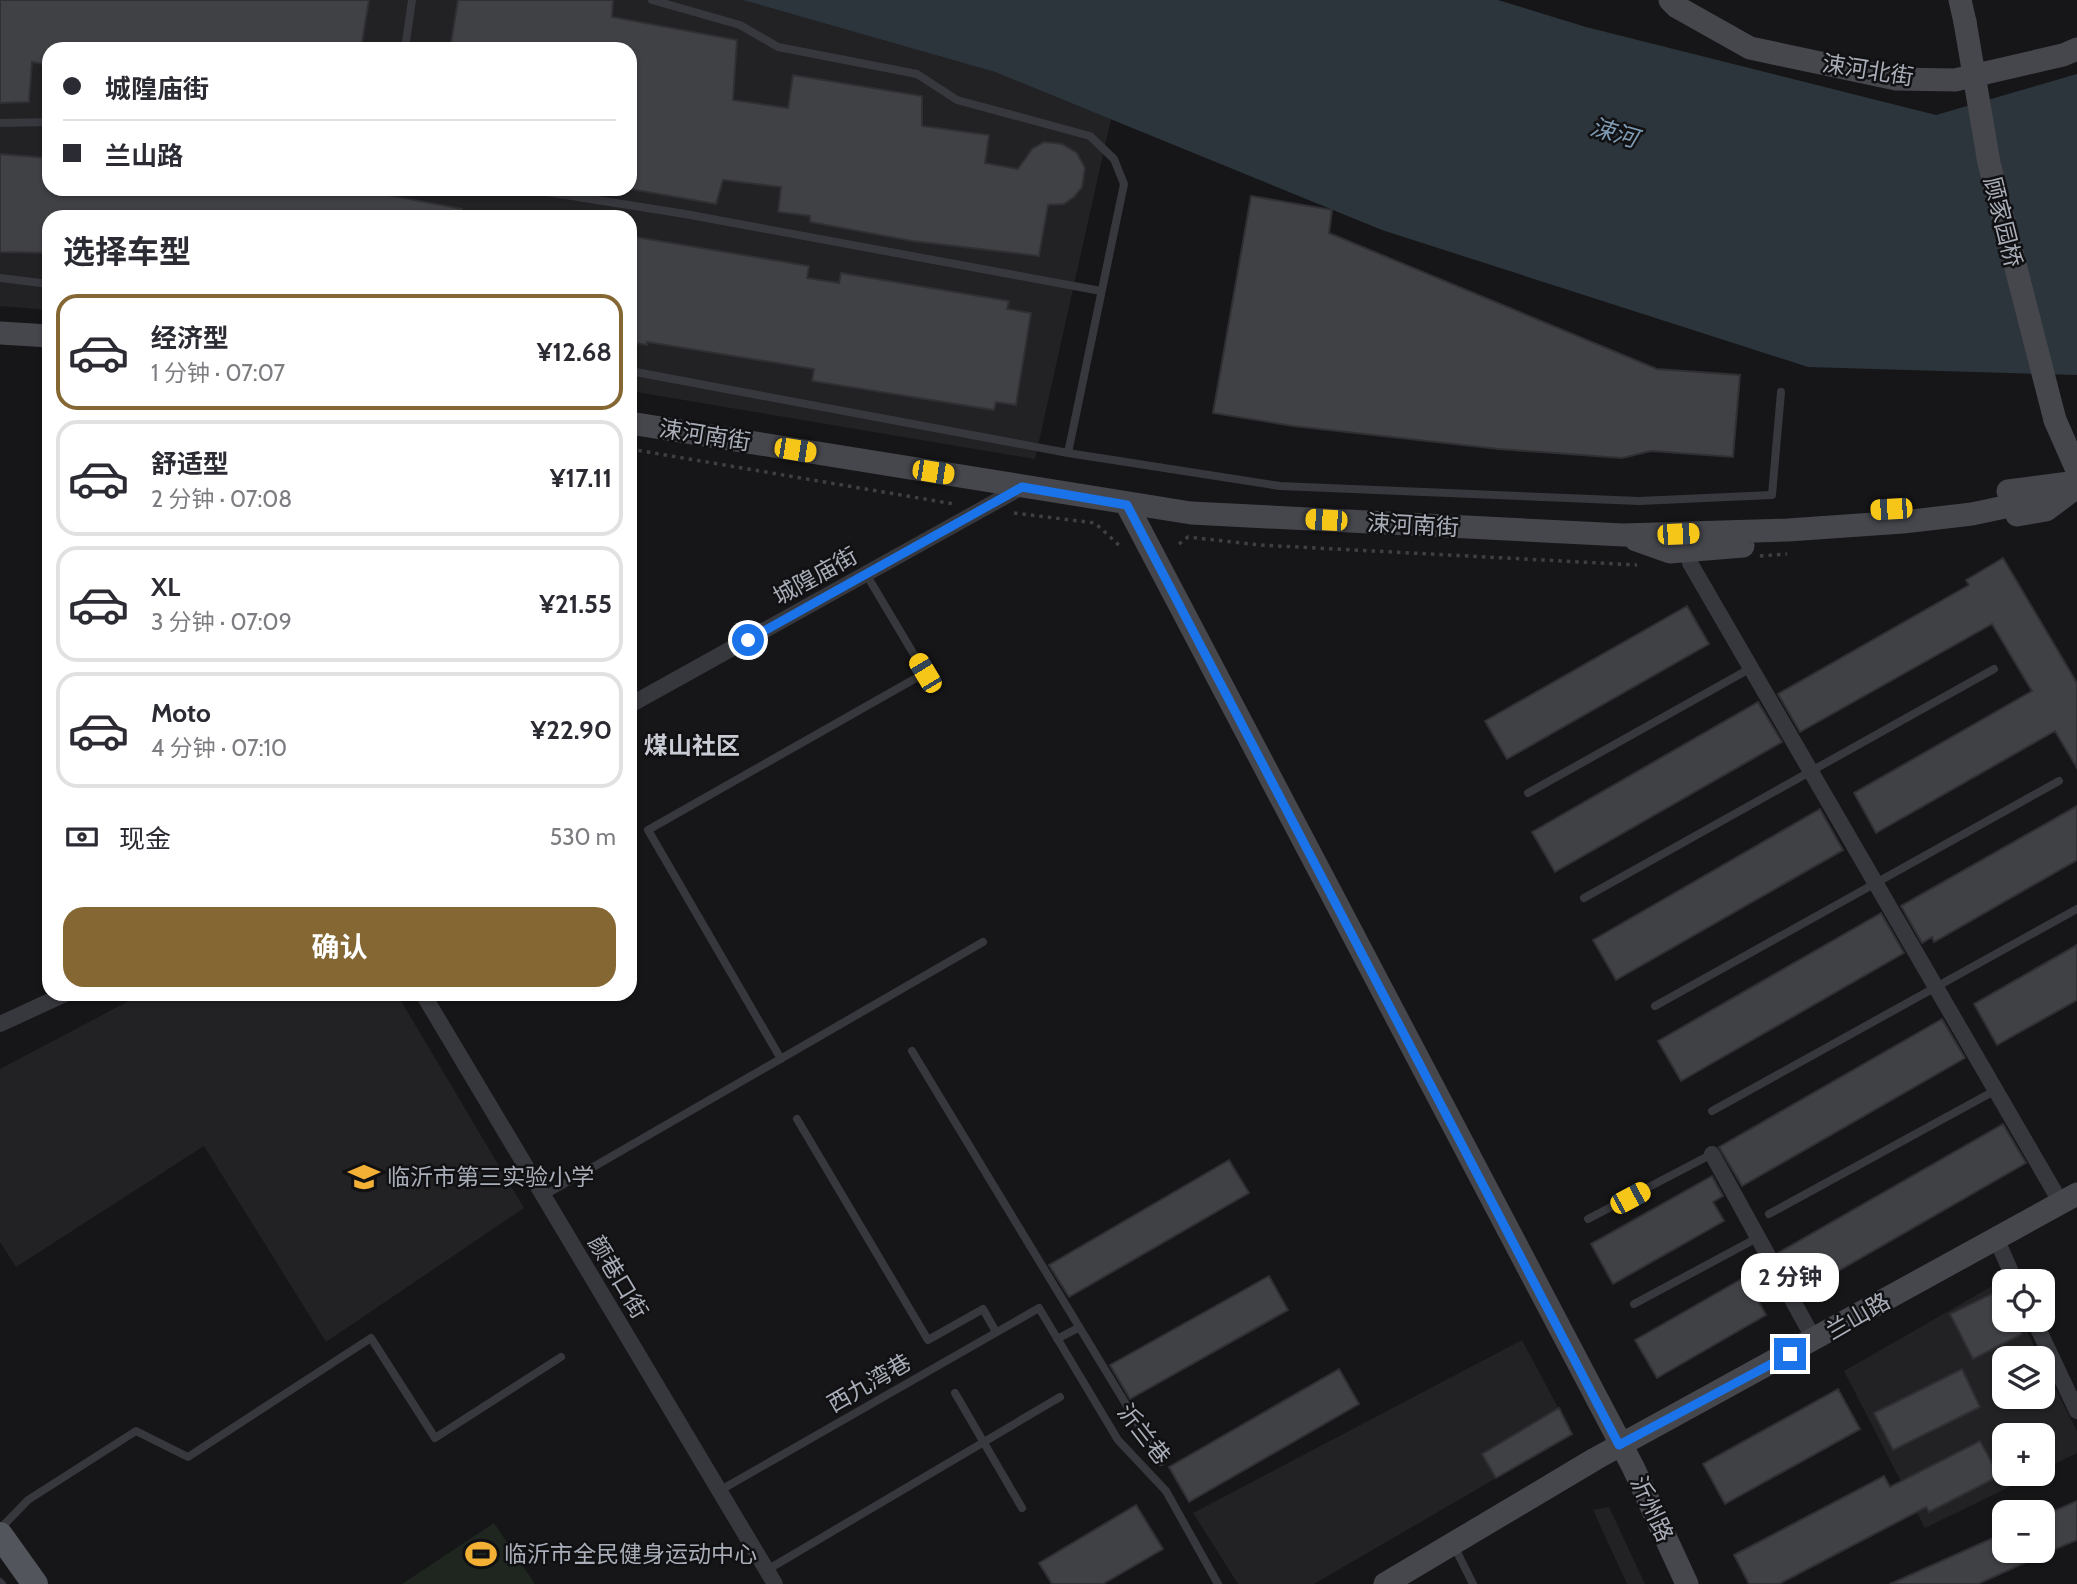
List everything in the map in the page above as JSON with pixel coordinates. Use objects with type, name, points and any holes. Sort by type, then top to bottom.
[{"type":"main road","points":[[0,1535],[35,1584]]},
{"type":"street","name":"涑河北街","points":[[1670,0],[1677,7],[1750,48],[1896,79],[1955,80],[2063,55],[2077,49]]},
{"type":"street","name":"顾家园桥","points":[[1963,11],[1989,163],[2055,420],[2077,470]]},
{"type":"street","points":[[0,333],[42,336]]},
{"type":"street","name":"涑河南街","points":[[637,424],[1127,505],[1191,513],[1623,535],[1788,530],[1903,522],[1972,514],[2033,501]]},
{"type":"street","points":[[1623,535],[1676,523],[1891,509],[1960,501],[2036,485],[2077,484]]},
{"type":"street","name":"城隍庙街","points":[[637,701],[1022,487]]},
{"type":"street","name":"沂州路","points":[[1127,505],[1619,1445],[1687,1584]]},
{"type":"street","points":[[1690,563],[1996,1090],[2069,1198]]},
{"type":"street","points":[[0,1024],[50,1001]]},
{"type":"street","name":"颜巷口街","points":[[427,1001],[771,1577]]},
{"type":"street","points":[[1712,1154],[1815,1341]]},
{"type":"street","name":"兰山路","points":[[1385,1584],[1619,1445],[1815,1341],[2069,1198]]},
{"type":"street","points":[[1996,1238],[2010,1269]]},
{"type":"street","points":[[2040,1332],[2077,1411]]},
{"type":"lane","points":[[406,42],[412,0]]},
{"type":"lane","points":[[652,0],[740,25],[778,47],[917,74],[957,100],[1090,136],[1114,159],[1124,184],[1068,453]]},
{"type":"lane","points":[[0,123],[42,122]]},
{"type":"lane","points":[[572,196],[685,214],[1101,291]]},
{"type":"lane","points":[[0,278],[42,283]]},
{"type":"lane","points":[[637,372],[1068,453],[1280,486],[1639,501],[1772,495],[1781,392]]},
{"type":"lane","points":[[781,1059],[648,830],[925,673],[866,574]]},
{"type":"lane","points":[[1528,793],[1751,668]]},
{"type":"lane","points":[[1584,898],[1994,668]]},
{"type":"lane","points":[[1655,1006],[2059,782]]},
{"type":"lane","points":[[1712,1111],[2077,909]]},
{"type":"lane","points":[[543,1196],[983,943]]},
{"type":"lane","points":[[912,1051],[1161,1462]]},
{"type":"lane","points":[[1769,1214],[1996,1090]]},
{"type":"lane","points":[[797,1119],[928,1340],[983,1309],[996,1332]]},
{"type":"lane","points":[[1588,1219],[1712,1154]]},
{"type":"lane","points":[[1634,1304],[1756,1238]]},
{"type":"lane","name":"西九湾巷","points":[[719,1491],[1039,1308]]},
{"type":"lane","name":"沂兰巷","points":[[1039,1308],[1118,1440],[1166,1492],[1218,1584]]},
{"type":"lane","points":[[1057,1339],[1078,1328]]},
{"type":"lane","points":[[0,1529],[28,1500],[136,1431],[188,1457],[371,1338],[435,1438],[561,1357]]},
{"type":"lane","points":[[955,1393],[1022,1508]]},
{"type":"lane","points":[[771,1577],[1060,1398]]},
{"type":"lane","points":[[1453,1543],[1474,1584]]},
{"type":"path","points":[[637,450],[982,509],[1095,523],[1121,547]]},
{"type":"path","points":[[1179,544],[1188,537],[1261,545],[1642,565]]},
{"type":"shaded area","points":[[0,0],[743,0],[995,72],[1111,119],[1035,459],[637,392],[637,210],[42,210],[42,309],[0,306]]},
{"type":"shaded area","name":"临沂市第三实验小学","points":[[129,1001],[401,1001],[524,1208],[326,1342],[204,1146],[16,1267],[0,1242],[0,1069]]},
{"type":"shaded area","points":[[1992,1286],[1992,1332],[2027,1332],[2034,1346],[1992,1346],[1992,1409],[2055,1409],[2055,1388],[2077,1431],[2077,1453],[2055,1464],[2055,1423],[1992,1423],[1992,1486],[2011,1486],[1925,1528],[1844,1371]]},
{"type":"shaded area","points":[[1522,1340],[1572,1434],[1314,1584],[1238,1584],[1193,1513]]},
{"type":"shaded area","points":[[1609,1507],[1645,1584],[1627,1584],[1593,1510]]},
{"type":"shaded area","name":"临沂市全民健身运动中心","points":[[494,1523],[535,1584],[402,1584]]},
{"type":"water","name":"涑河","points":[[743,0],[1498,0],[1586,27],[1936,115],[2077,74],[2077,375],[1808,367],[1382,230],[995,72]]},
{"type":"building","points":[[0,0],[369,0],[362,42],[42,42],[42,64],[32,62],[29,102],[0,103]]},
{"type":"building","points":[[458,0],[613,0],[612,17],[737,40],[733,100],[788,108],[793,75],[922,96],[922,126],[989,135],[985,163],[1018,169],[1032,149],[1044,142],[1062,144],[1077,153],[1085,168],[1082,187],[1064,204],[1048,205],[1039,256],[912,241],[810,222],[810,216],[778,212],[781,187],[723,180],[716,204],[637,190],[637,42],[451,42]]},
{"type":"building","points":[[0,154],[42,157],[42,196],[394,196],[462,209],[42,210],[42,253],[0,252]]},
{"type":"building","points":[[1251,196],[1332,210],[1329,233],[1657,369],[1740,375],[1733,457],[1651,451],[1622,458],[1499,449],[1293,426],[1213,413]]},
{"type":"building","points":[[637,237],[809,266],[807,278],[839,283],[841,273],[1009,301],[1007,309],[1031,313],[1016,405],[996,402],[994,410],[812,381],[814,369],[647,342],[647,345],[637,343]]},
{"type":"building","points":[[2003,558],[2077,683],[2077,768],[2055,731],[1876,833],[1854,793],[2032,691],[1992,624],[1800,732],[1778,694],[1969,585],[1966,580]]},
{"type":"building","points":[[1687,606],[1709,644],[1507,759],[1485,721]]},
{"type":"building","points":[[1758,702],[1782,742],[1555,872],[1532,832]]},
{"type":"building","points":[[2077,806],[2077,860],[1934,942],[1932,937],[1922,943],[1901,906]]},
{"type":"building","points":[[1820,809],[1843,850],[1616,980],[1593,940]]},
{"type":"building","points":[[1881,913],[1904,953],[1681,1081],[1658,1041]]},
{"type":"building","points":[[2077,945],[2077,1000],[1997,1045],[1974,1004]]},
{"type":"building","points":[[1942,1019],[1965,1058],[1742,1186],[1719,1147]]},
{"type":"building","points":[[2003,1124],[2026,1163],[1800,1293],[1778,1253]]},
{"type":"building","points":[[1229,1160],[1249,1193],[1069,1297],[1049,1265]]},
{"type":"building","points":[[1712,1176],[1723,1196],[1713,1202],[1724,1221],[1613,1284],[1591,1244]]},
{"type":"building","points":[[1269,1276],[1288,1310],[1130,1399],[1110,1365]]},
{"type":"building","points":[[1745,1277],[1766,1315],[1657,1378],[1635,1340]]},
{"type":"building","points":[[1992,1294],[1992,1332],[2022,1334],[1998,1346],[1992,1346],[1992,1349],[1973,1359],[1950,1314]]},
{"type":"building","points":[[1339,1369],[1359,1404],[1189,1502],[1169,1467]]},
{"type":"building","points":[[1962,1369],[1980,1407],[1893,1450],[1874,1413]]},
{"type":"building","points":[[1838,1389],[1860,1429],[1725,1504],[1703,1464]]},
{"type":"building","points":[[1559,1408],[1572,1434],[1496,1478],[1482,1454]]},
{"type":"building","points":[[1980,1441],[1992,1463],[1992,1480],[1929,1512],[1926,1507],[1779,1584],[1749,1584],[1734,1555],[1884,1476],[1890,1487]]},
{"type":"building","points":[[2077,1501],[2077,1540],[2055,1549],[2055,1510]]},
{"type":"building","points":[[1136,1505],[1163,1549],[1103,1584],[1052,1584],[1039,1563]]},
{"type":"building","points":[[1992,1538],[1992,1563],[2024,1563],[1978,1584],[1890,1584]]},
{"type":"place","name":"临沂市第三实验小学","points":[[364,1177]]},
{"type":"place","name":"临沂市全民健身运动中心","points":[[481,1554]]},
{"type":"district","name":"煤山社区","points":[[692,746]]},
{"type":"route","points":[[748,640],[1022,487],[1127,505],[1619,1445],[1790,1354]]}]
